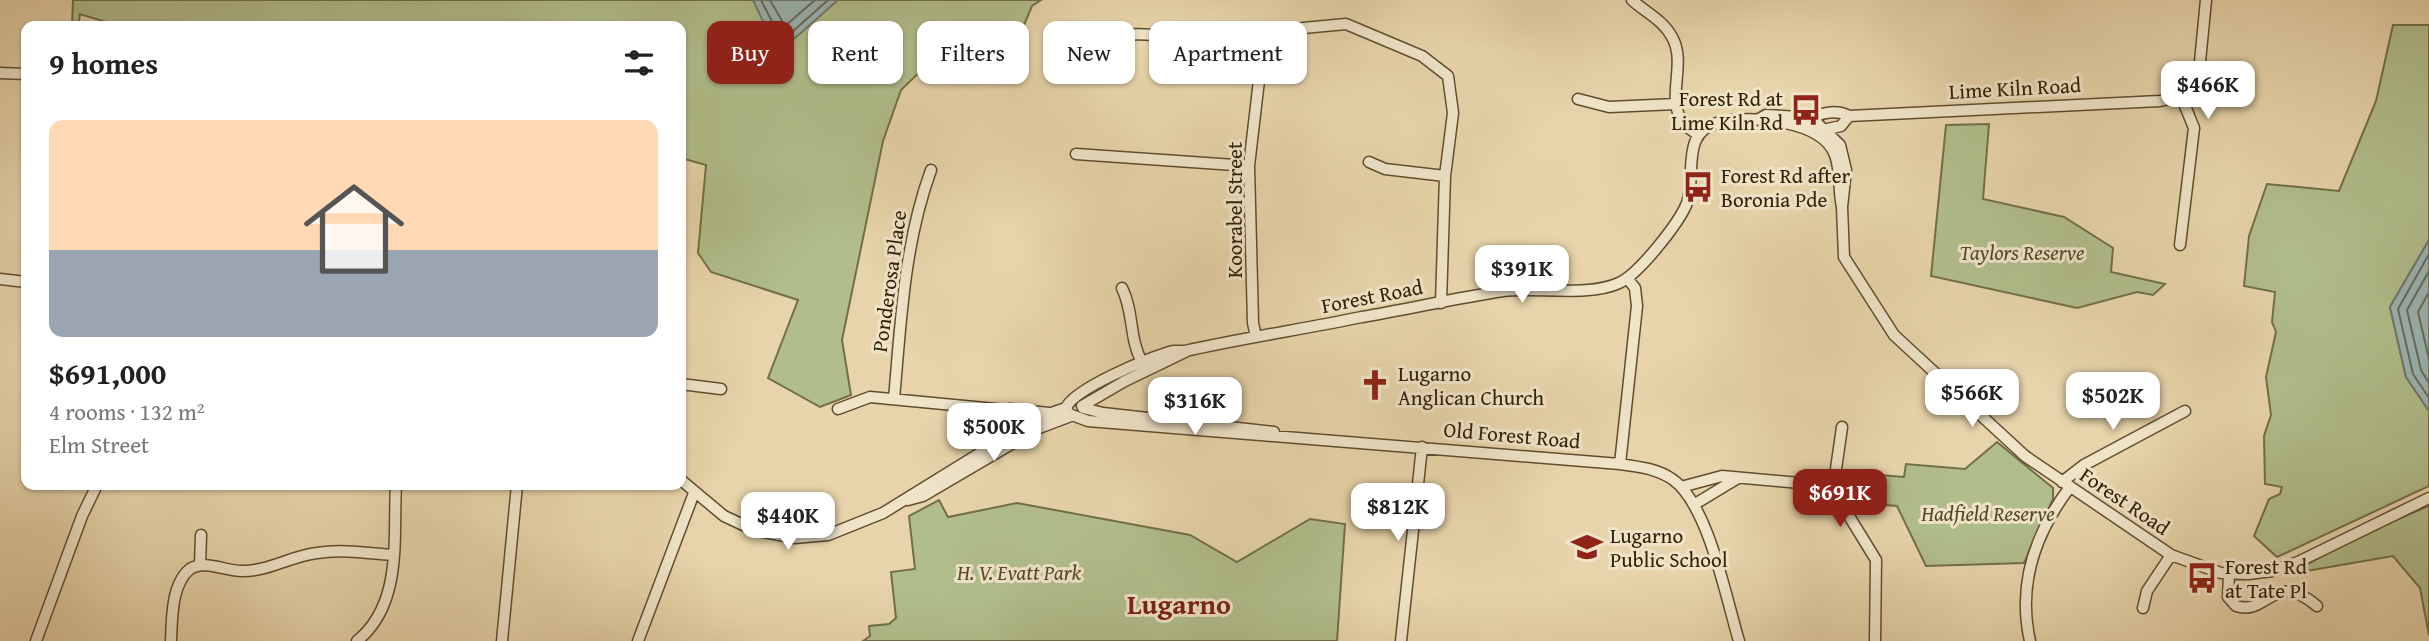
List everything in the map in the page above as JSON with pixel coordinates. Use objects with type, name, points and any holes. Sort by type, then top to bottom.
[{"type":"street","points":[[1620,464],[1637,301],[1635,288],[1627,278],[1669,231],[1684,209],[1690,189],[1691,153],[1698,135],[1682,122],[1676,104],[1679,69],[1677,47],[1667,30],[1632,0]]},
{"type":"street","points":[[2180,245],[2194,128],[2191,113],[2181,96],[2194,83],[2199,72],[2206,0]]},
{"type":"street","points":[[1307,28],[1346,24],[1373,33],[1432,62],[1451,82],[1453,113],[1445,176],[1441,303]]},
{"type":"street","points":[[0,73],[21,74]]},
{"type":"street","name":"Koorabel Street","points":[[1256,337],[1253,323],[1254,232],[1250,166],[1259,84]]},
{"type":"street","name":"Lime Kiln Road","points":[[1806,126],[1832,113],[1849,116],[2160,101],[2181,96]]},
{"type":"street","points":[[1578,99],[1609,107],[1676,104]]},
{"type":"street","name":"Forest Road","points":[[1698,135],[1717,123],[1776,115],[1806,126],[1825,129],[1843,152],[1846,189],[1842,207]]},
{"type":"street","name":"Lime Kiln Road","points":[[1825,129],[1841,125],[1849,116]]},
{"type":"street","name":"Forest Road","points":[[1806,126],[1829,144],[1835,154],[1842,207],[1842,247],[1846,263],[1894,335],[2012,445],[2171,555],[2200,568],[2229,574],[2259,573],[2290,566],[2429,498]]},
{"type":"street","points":[[1076,154],[1250,166]]},
{"type":"street","points":[[1369,162],[1385,169],[1445,176]]},
{"type":"street","name":"Ponderosa Place","points":[[894,399],[908,253],[918,205],[931,170]]},
{"type":"street","name":"Forest Road","points":[[1027,429],[1071,410],[1142,362],[1173,351],[1185,351],[1509,291],[1602,287],[1627,278]]},
{"type":"street","points":[[2,280],[21,282]]},
{"type":"street","points":[[1122,288],[1131,313],[1135,347],[1142,362]]},
{"type":"street","name":"Forest Road","points":[[686,485],[724,516],[744,526],[794,538],[845,531],[907,500],[923,496],[1049,414],[1071,410],[1081,413],[1082,407],[1101,395],[1185,351]]},
{"type":"street","points":[[686,384],[721,388]]},
{"type":"street","points":[[1101,395],[1102,406],[1108,414]]},
{"type":"street","points":[[838,409],[870,397],[1006,410],[1028,409],[1049,414]]},
{"type":"street","name":"Old Forest Road","points":[[1082,407],[1108,414],[1244,427],[1312,438]]},
{"type":"street","points":[[1006,410],[1016,413],[1027,429]]},
{"type":"street","name":"Old Forest Road","points":[[1071,410],[1088,421],[1243,436],[1312,438],[1620,464],[1657,471],[1681,487],[1695,504]]},
{"type":"street","points":[[2030,641],[2025,598],[2031,561],[2045,525],[2066,484],[2084,465],[2185,411]]},
{"type":"street","points":[[1842,427],[1833,490],[1875,560],[1875,641]]},
{"type":"street","points":[[1401,641],[1422,447]]},
{"type":"street","points":[[1681,487],[1722,476],[1817,485],[1833,490]]},
{"type":"street","points":[[1739,478],[1695,504],[1739,641]]},
{"type":"street","points":[[36,641],[82,516],[95,490]]},
{"type":"street","points":[[357,641],[373,626],[384,607],[391,585],[396,490]]},
{"type":"street","points":[[502,641],[517,490]]},
{"type":"street","points":[[638,641],[694,493]]},
{"type":"street","points":[[200,565],[201,535]]},
{"type":"street","points":[[171,641],[174,602],[180,583],[188,571],[200,565],[245,572],[316,553],[393,555]]},
{"type":"street","points":[[2143,608],[2147,591],[2171,555]]},
{"type":"street","points":[[2229,574],[2228,597],[2236,606],[2250,607],[2277,593],[2292,591],[2317,606]]},
{"type":"green space","points":[[73,0],[1041,0],[1032,6],[1026,21],[917,21],[917,75],[901,90],[883,141],[842,340],[851,395],[820,407],[768,378],[798,300],[711,272],[698,253],[706,165],[686,159],[686,21],[103,21],[80,14],[79,21],[72,21]]},
{"type":"green space","points":[[2393,25],[2429,25],[2429,240],[2390,307],[2406,377],[2429,411],[2429,486],[2277,557],[2254,536],[2269,499],[2280,494],[2282,487],[2265,484],[2264,436],[2271,415],[2266,377],[2276,332],[2272,322],[2275,292],[2244,286],[2249,236],[2267,184],[2339,191],[2376,101]]},
{"type":"green space","name":"Taylors Reserve","points":[[1989,124],[1983,199],[2064,217],[2113,248],[2111,272],[2165,284],[2153,295],[2137,292],[2077,308],[1931,276],[1946,125]]},
{"type":"green space","name":"Hadfield Reserve","points":[[1997,442],[2053,488],[2053,499],[2024,563],[1926,566],[1897,506],[1848,502],[1844,496],[1844,472],[1904,477],[1906,464],[1965,469]]},
{"type":"green space","name":"H. V. Evatt Park","points":[[939,500],[948,517],[1017,503],[1190,535],[1237,562],[1310,519],[1345,524],[1337,641],[863,641],[870,636],[869,626],[889,624],[896,618],[891,572],[915,569],[909,516]]},
{"type":"green space","points":[[2429,506],[2429,635],[2420,588],[2393,556],[2289,574],[2366,532]]},
{"type":"water","points":[[753,0],[838,0],[814,21],[808,21],[808,26],[794,39],[794,21],[763,21]]},
{"type":"water","points":[[2429,240],[2429,411],[2406,377],[2390,307]]},
{"type":"place","name":"Forest Rd at Lime Kiln Rd","points":[[1806,110]]},
{"type":"place","name":"Forest Rd after Boronia Pde","points":[[1698,187]]},
{"type":"place","name":"Lugarno Anglican Church","points":[[1375,385]]},
{"type":"place","name":"Lugarno Public School","points":[[1587,547]]},
{"type":"place","name":"Forest Rd at Tate Pl","points":[[2202,578]]},
{"type":"district","name":"Lugarno","points":[[1179,603]]}]
